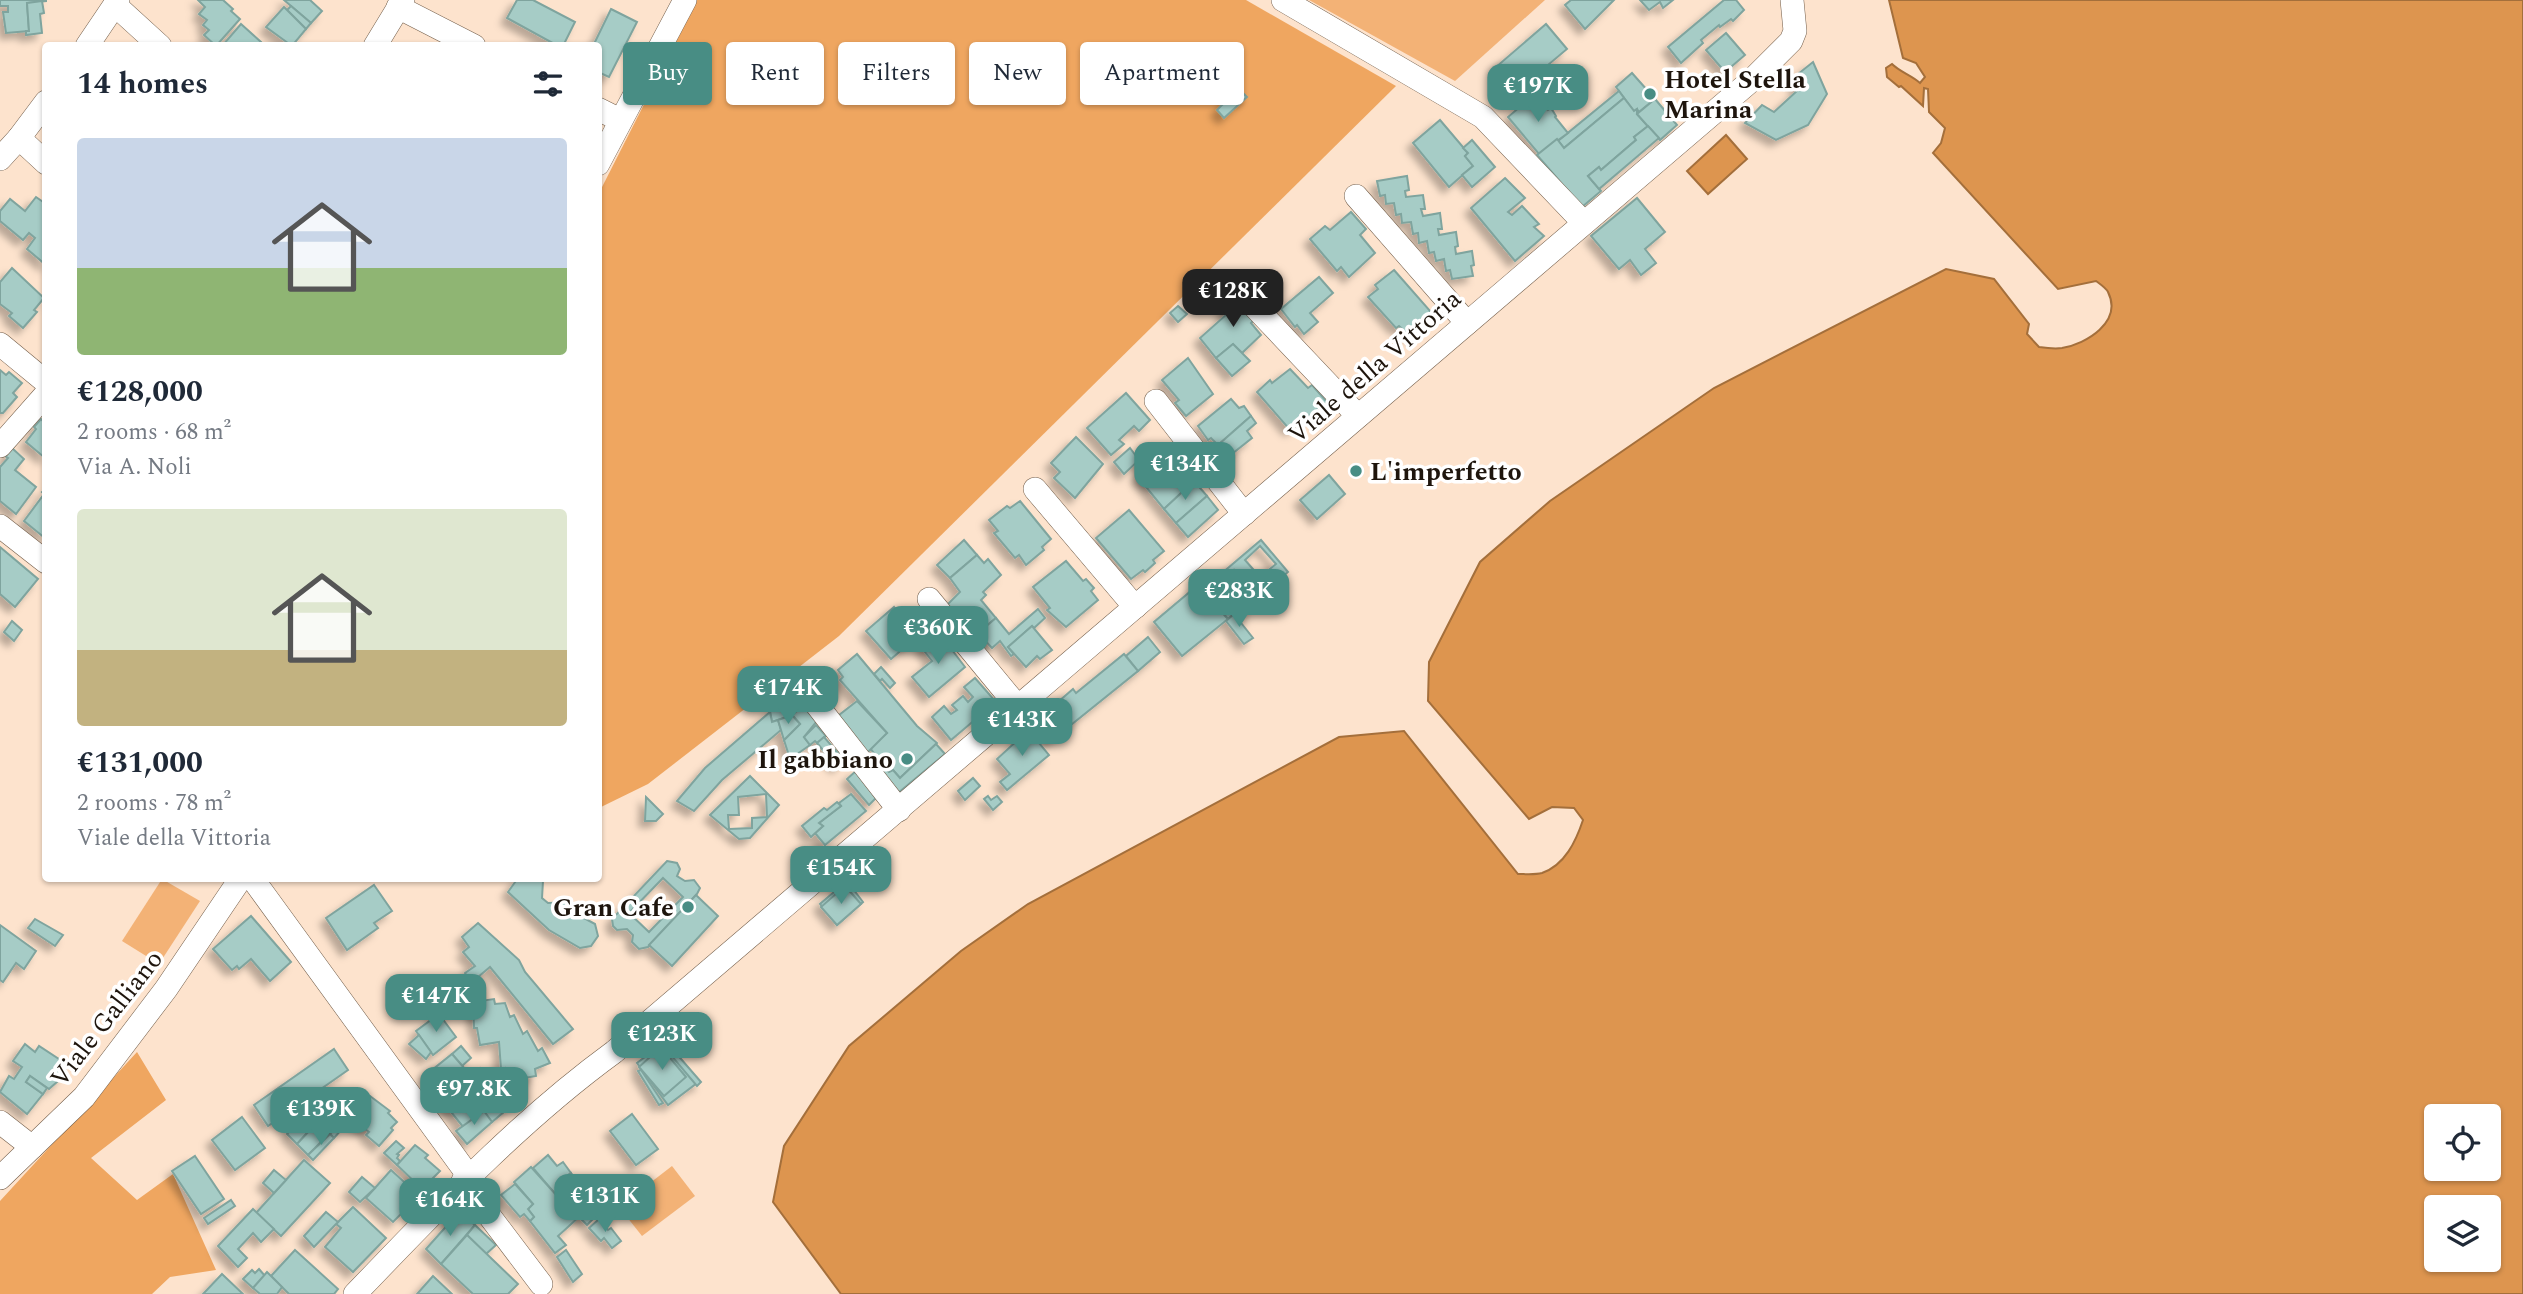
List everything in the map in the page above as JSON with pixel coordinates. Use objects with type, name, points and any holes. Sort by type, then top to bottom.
[{"type":"street","points":[[602,156],[685,0]]},
{"type":"street","points":[[1283,0],[1483,117],[1584,223]]},
{"type":"street","name":"Viale della Vittoria","points":[[355,1294],[466,1178],[587,1071],[623,1044],[899,810],[1753,79],[1791,41],[1795,31],[1792,0]]},
{"type":"street","points":[[90,42],[117,3],[156,42]]},
{"type":"street","points":[[377,42],[401,4],[467,42]]},
{"type":"street","points":[[0,159],[42,107]]},
{"type":"street","points":[[602,111],[620,120]]},
{"type":"street","points":[[19,138],[42,159]]},
{"type":"street","points":[[1356,196],[1467,323]]},
{"type":"street","points":[[1254,306],[1358,416]]},
{"type":"street","points":[[0,344],[42,379]]},
{"type":"street","points":[[0,446],[42,399]]},
{"type":"street","points":[[1156,401],[1244,514]]},
{"type":"street","points":[[1035,489],[1135,607]]},
{"type":"street","points":[[0,526],[42,559]]},
{"type":"street","points":[[929,599],[1018,707]]},
{"type":"street","points":[[806,691],[899,810]]},
{"type":"street","name":"Viale Galliano","points":[[0,1178],[84,1097],[166,989],[238,882]]},
{"type":"street","points":[[255,882],[541,1284]]},
{"type":"street","points":[[0,1122],[32,1147]]},
{"type":"shaded area","points":[[697,0],[1246,0],[1396,86],[839,636],[648,784],[602,807],[602,187],[644,105],[712,105],[712,42],[676,42]]},
{"type":"shaded area","points":[[1309,0],[1545,0],[1455,81]]},
{"type":"shaded area","points":[[1889,0],[2523,0],[2523,1294],[841,1294],[773,1202],[784,1146],[849,1046],[961,951],[1028,904],[1339,737],[1404,731],[1518,874],[1539,874],[1550,869],[1568,851],[1583,820],[1574,808],[1552,807],[1529,819],[1428,701],[1429,662],[1480,562],[1550,501],[1714,388],[1946,269],[1994,279],[2029,324],[2027,334],[2039,347],[2071,346],[2100,330],[2111,313],[2106,289],[2096,281],[2058,289],[1933,153],[1941,143],[1945,128],[1929,112],[1928,89],[1924,88],[1923,106],[1887,77],[1886,68],[1892,64],[1920,83],[1925,77],[1916,63],[1903,58]]},
{"type":"shaded area","points":[[1726,135],[1747,159],[1708,194],[1687,171]]},
{"type":"shaded area","points":[[160,882],[167,882],[200,901],[159,964],[122,941]]},
{"type":"shaded area","points":[[137,1052],[166,1100],[91,1158],[137,1200],[173,1174],[216,1270],[170,1277],[152,1294],[0,1294],[0,1201]]},
{"type":"shaded area","points":[[672,1166],[695,1196],[642,1236],[619,1207]]},
{"type":"building","points":[[0,0],[46,1],[27,3],[29,31],[6,33],[3,12],[8,12],[8,6],[0,6]]},
{"type":"building","points":[[198,0],[223,0],[240,19],[220,42],[212,42],[204,35],[209,30],[203,25],[207,20],[199,14],[205,7]]},
{"type":"building","points":[[284,0],[310,0],[322,11],[311,23]]},
{"type":"building","points":[[517,0],[533,0],[575,22],[565,42],[551,42],[507,18]]},
{"type":"building","points":[[1571,0],[1614,0],[1585,29],[1565,5]]},
{"type":"building","points":[[1640,0],[1673,0],[1663,8],[1660,2],[1649,10]]},
{"type":"building","points":[[1724,0],[1736,0],[1744,10],[1733,21],[1731,19],[1720,27],[1719,25],[1701,40],[1703,43],[1681,63],[1668,47]]},
{"type":"building","points":[[42,1],[42,33],[26,35],[26,31],[29,31],[27,3]]},
{"type":"building","points":[[291,6],[311,23],[306,29],[287,10]]},
{"type":"building","points":[[284,7],[306,29],[295,42],[287,42],[266,27]]},
{"type":"building","points":[[611,9],[637,22],[627,42],[623,42],[623,50],[609,77],[602,74],[602,42],[595,42]]},
{"type":"building","points":[[241,24],[261,42],[225,42]]},
{"type":"building","points":[[1546,24],[1567,49],[1523,86],[1517,80],[1512,84],[1496,67]]},
{"type":"building","points":[[1726,33],[1745,55],[1725,72],[1706,50]]},
{"type":"building","points":[[1813,62],[1827,94],[1808,125],[1776,140],[1745,123],[1762,105],[1774,112],[1798,90],[1793,78]]},
{"type":"building","points":[[1556,66],[1564,75],[1554,83],[1547,74]]},
{"type":"building","points":[[1632,73],[1655,99],[1639,112],[1637,109],[1634,111],[1616,87]]},
{"type":"building","points":[[1547,74],[1552,80],[1547,85],[1555,94],[1549,99],[1536,83]]},
{"type":"building","points":[[1619,91],[1624,98],[1564,148],[1558,141]]},
{"type":"building","points":[[1535,94],[1548,110],[1551,108],[1568,133],[1539,154],[1508,117]]},
{"type":"building","points":[[1624,98],[1634,111],[1637,109],[1637,114],[1648,126],[1601,170],[1599,167],[1588,176],[1601,191],[1582,207],[1537,155],[1557,139],[1564,148]]},
{"type":"building","points":[[1655,99],[1677,125],[1660,140],[1637,114]]},
{"type":"building","points":[[1222,105],[1238,105],[1224,118],[1217,110]]},
{"type":"building","points":[[1440,120],[1468,153],[1465,156],[1473,166],[1449,187],[1413,143]]},
{"type":"building","points":[[1648,126],[1659,138],[1599,189],[1588,176],[1599,167],[1601,170]]},
{"type":"building","points":[[1472,140],[1495,167],[1472,187],[1462,175],[1473,166],[1465,156],[1468,153],[1463,148]]},
{"type":"building","points":[[1407,176],[1409,190],[1405,191],[1406,197],[1423,195],[1423,216],[1440,213],[1442,229],[1438,229],[1439,235],[1456,232],[1456,254],[1472,251],[1473,276],[1452,279],[1450,270],[1446,271],[1444,259],[1436,261],[1434,252],[1429,253],[1427,241],[1419,243],[1418,233],[1413,234],[1411,222],[1402,223],[1401,214],[1396,215],[1394,203],[1386,204],[1385,195],[1380,196],[1377,181]]},
{"type":"building","points":[[1505,178],[1525,198],[1508,212],[1512,215],[1522,206],[1539,224],[1534,227],[1544,236],[1515,261],[1471,208]]},
{"type":"building","points":[[36,197],[42,201],[42,262],[27,249],[35,238],[29,233],[23,240],[0,221],[0,211],[10,199],[25,211]]},
{"type":"building","points":[[1637,198],[1665,232],[1645,249],[1656,263],[1641,275],[1630,260],[1619,269],[1591,236]]},
{"type":"building","points":[[1351,212],[1366,229],[1360,235],[1375,253],[1349,277],[1341,267],[1337,271],[1310,239],[1325,226],[1330,230]]},
{"type":"building","points":[[12,268],[42,296],[42,300],[34,310],[37,312],[23,328],[9,316],[12,313],[0,304],[0,282]]},
{"type":"building","points":[[1394,270],[1431,312],[1422,319],[1426,323],[1410,336],[1399,326],[1396,328],[1368,297],[1378,289],[1375,285]]},
{"type":"building","points":[[1319,277],[1333,293],[1310,313],[1318,322],[1304,334],[1281,309]]},
{"type":"building","points":[[1238,296],[1258,316],[1251,323],[1261,335],[1242,353],[1233,344],[1216,358],[1200,338],[1226,315],[1222,310]]},
{"type":"building","points":[[1178,306],[1187,314],[1178,322],[1170,313]]},
{"type":"building","points":[[1233,344],[1250,361],[1232,376],[1216,358]]},
{"type":"building","points":[[1188,358],[1213,394],[1186,416],[1175,403],[1179,400],[1162,380]]},
{"type":"building","points":[[1290,369],[1308,388],[1312,385],[1327,402],[1290,430],[1257,392],[1270,380],[1272,383]]},
{"type":"building","points":[[0,370],[6,375],[9,372],[22,383],[13,393],[17,397],[3,413],[0,413]]},
{"type":"building","points":[[1126,393],[1150,420],[1139,431],[1134,426],[1119,440],[1124,444],[1111,455],[1087,428]]},
{"type":"building","points":[[1231,399],[1239,408],[1244,406],[1251,416],[1218,445],[1211,438],[1208,440],[1198,426]]},
{"type":"building","points":[[1251,416],[1256,423],[1247,431],[1252,438],[1228,457],[1218,445]]},
{"type":"building","points":[[42,420],[42,455],[26,442]]},
{"type":"building","points":[[1076,437],[1103,464],[1075,498],[1054,478],[1060,472],[1051,463]]},
{"type":"building","points":[[1216,444],[1228,457],[1217,468],[1204,452]]},
{"type":"building","points":[[12,448],[24,459],[15,470],[36,487],[16,514],[0,501],[0,467]]},
{"type":"building","points":[[1130,448],[1139,460],[1124,474],[1114,462]]},
{"type":"building","points":[[1151,448],[1159,456],[1145,469],[1139,461]]},
{"type":"building","points":[[1168,448],[1194,481],[1164,509],[1137,476]]},
{"type":"building","points":[[1329,475],[1345,494],[1317,519],[1300,500]]},
{"type":"building","points":[[1194,481],[1207,496],[1176,523],[1164,509]]},
{"type":"building","points":[[1207,496],[1218,510],[1188,537],[1176,523]]},
{"type":"building","points":[[42,497],[42,536],[24,521]]},
{"type":"building","points":[[1020,501],[1051,539],[1042,547],[1044,550],[1026,565],[1019,555],[1015,558],[994,533],[998,531],[989,520],[1007,506],[1010,508]]},
{"type":"building","points":[[1129,510],[1164,551],[1153,560],[1155,563],[1145,572],[1143,570],[1131,579],[1096,538]]},
{"type":"building","points":[[964,540],[977,555],[950,578],[937,565]]},
{"type":"building","points":[[1261,540],[1288,572],[1242,611],[1233,601],[1249,588],[1234,570],[1218,584],[1215,579]],"holes":[[[1260,546],[1276,564],[1260,577],[1245,560]]]},
{"type":"building","points":[[0,547],[38,579],[15,607],[0,594]]},
{"type":"building","points":[[977,555],[984,563],[988,559],[1001,575],[983,592],[986,595],[981,600],[996,618],[978,633],[958,612],[956,615],[947,605],[960,592],[950,578]]},
{"type":"building","points":[[1066,561],[1083,581],[1086,579],[1094,588],[1091,591],[1098,600],[1066,627],[1047,610],[1050,608],[1033,587]]},
{"type":"building","points":[[1234,570],[1249,588],[1233,601],[1218,584]]},
{"type":"building","points":[[1213,581],[1241,614],[1237,617],[1209,584]]},
{"type":"building","points":[[1198,585],[1228,619],[1182,656],[1154,622]]},
{"type":"building","points":[[1214,590],[1234,614],[1228,619],[1208,595]]},
{"type":"building","points":[[894,607],[918,636],[891,659],[866,631]]},
{"type":"building","points":[[1038,609],[1045,618],[1008,647],[1014,654],[1011,656],[1000,641],[992,648],[978,633],[996,618],[1009,634]]},
{"type":"building","points":[[1234,614],[1253,638],[1244,644],[1226,621]]},
{"type":"building","points":[[12,621],[22,630],[14,641],[4,632]]},
{"type":"building","points":[[1032,626],[1052,650],[1040,659],[1037,656],[1026,667],[1008,647]]},
{"type":"building","points":[[939,633],[965,667],[929,697],[912,677],[932,661],[921,647]]},
{"type":"building","points":[[1148,637],[1160,652],[1138,671],[1126,656]]},
{"type":"building","points":[[857,654],[917,726],[937,743],[900,778],[893,770],[889,772],[870,748],[887,733],[840,680],[843,677],[838,670]]},
{"type":"building","points":[[1124,654],[1138,671],[1051,741],[1036,721],[1073,689],[1076,693]]},
{"type":"building","points":[[881,667],[895,683],[890,688],[874,674]]},
{"type":"building","points":[[975,678],[996,702],[951,740],[932,717],[944,706],[951,714],[957,710],[952,705],[963,696],[968,702],[973,697],[964,687]]},
{"type":"building","points":[[791,691],[804,705],[792,715],[780,700]]},
{"type":"building","points":[[857,701],[887,733],[865,755],[834,719]]},
{"type":"building","points":[[782,702],[792,715],[772,722],[770,712]]},
{"type":"building","points":[[804,705],[817,721],[804,737],[810,745],[790,759],[784,740],[800,724],[792,715]]},
{"type":"building","points":[[770,712],[772,722],[778,720],[781,730],[722,780],[694,811],[677,801],[705,768]]},
{"type":"building","points":[[792,715],[800,724],[784,740],[778,720]]},
{"type":"building","points":[[816,725],[826,736],[810,745],[804,737]]},
{"type":"building","points":[[1026,727],[1049,755],[1007,790],[1000,782],[1010,774],[997,759],[1021,737],[1019,733]]},
{"type":"building","points":[[824,737],[844,760],[837,767],[817,743]]},
{"type":"building","points":[[936,744],[945,754],[898,793],[873,764],[880,758],[880,762],[889,772],[893,770],[900,778]]},
{"type":"building","points":[[857,770],[879,795],[869,805],[847,779]]},
{"type":"building","points":[[750,776],[779,805],[750,838],[739,839],[710,815]],"holes":[[[766,794],[767,817],[752,818],[752,828],[729,829],[728,815],[739,815],[738,797]]]},
{"type":"building","points":[[973,778],[980,786],[965,800],[958,791]]},
{"type":"building","points":[[851,794],[866,811],[825,845],[815,833],[823,826],[819,823],[841,806],[839,803]]},
{"type":"building","points":[[988,796],[991,800],[997,796],[1002,802],[993,810],[984,799]]},
{"type":"building","points":[[646,797],[663,814],[656,821],[645,821]]},
{"type":"building","points":[[837,802],[841,806],[819,823],[823,826],[811,837],[802,826],[824,808],[827,810]]},
{"type":"building","points":[[667,861],[677,863],[680,869],[677,876],[685,881],[694,880],[700,888],[648,947],[639,949],[632,942],[633,935],[627,929],[617,930],[612,919]],"holes":[[[663,878],[683,897],[649,932],[629,913]]]},
{"type":"building","points":[[847,881],[863,902],[837,925],[820,904]]},
{"type":"building","points":[[515,882],[543,882],[542,898],[548,903],[570,902],[571,911],[595,924],[598,936],[591,946],[580,948],[549,930],[508,892]]},
{"type":"building","points":[[374,885],[392,911],[374,923],[378,928],[347,950],[326,918]]},
{"type":"building","points":[[845,886],[861,904],[837,925],[821,907]]},
{"type":"building","points":[[696,895],[718,916],[672,966],[649,945]]},
{"type":"building","points":[[251,916],[291,962],[270,981],[251,959],[239,969],[237,966],[232,970],[213,949]]},
{"type":"building","points":[[35,919],[63,935],[55,946],[28,928]]},
{"type":"building","points":[[478,923],[519,960],[525,972],[573,1029],[553,1044],[490,967],[471,983],[465,973],[475,966],[463,952],[469,947],[462,937]]},
{"type":"building","points":[[0,925],[36,951],[24,969],[16,963],[3,982],[0,980]]},
{"type":"building","points":[[444,976],[455,991],[443,1000],[432,985]]},
{"type":"building","points":[[494,999],[495,1004],[505,1003],[510,1017],[514,1015],[523,1034],[527,1031],[538,1051],[542,1048],[550,1063],[535,1069],[536,1076],[507,1081],[505,1068],[501,1069],[499,1042],[480,1045],[477,1028],[474,1028],[473,1002]]},
{"type":"building","points":[[439,1014],[456,1037],[433,1055],[416,1031]]},
{"type":"building","points":[[419,1035],[431,1052],[426,1059],[409,1044]]},
{"type":"building","points":[[665,1042],[697,1083],[668,1105],[637,1063]]},
{"type":"building","points":[[25,1044],[35,1052],[39,1046],[68,1065],[49,1089],[30,1076],[26,1082],[43,1094],[27,1114],[0,1092],[9,1076],[14,1079],[22,1067],[13,1061]]},
{"type":"building","points":[[668,1044],[701,1082],[697,1086],[664,1047]]},
{"type":"building","points":[[461,1046],[471,1058],[462,1066],[452,1054]]},
{"type":"building","points":[[661,1047],[686,1077],[664,1096],[639,1067]]},
{"type":"building","points":[[334,1049],[348,1070],[268,1126],[254,1105]]},
{"type":"building","points":[[452,1054],[492,1100],[482,1109],[484,1111],[464,1128],[434,1091],[443,1083],[432,1070]]},
{"type":"building","points":[[480,1068],[493,1084],[485,1091],[471,1073]]},
{"type":"building","points":[[432,1070],[443,1083],[436,1089],[425,1076]]},
{"type":"building","points":[[641,1070],[663,1103],[659,1105],[638,1071]]},
{"type":"building","points":[[30,1076],[47,1088],[43,1094],[26,1082]]},
{"type":"building","points":[[493,1084],[511,1106],[492,1122],[482,1109],[492,1100],[485,1091]]},
{"type":"building","points":[[370,1096],[390,1111],[388,1113],[397,1122],[379,1146],[366,1135],[369,1132],[348,1117]]},
{"type":"building","points":[[315,1105],[342,1129],[334,1138],[330,1134],[336,1127],[323,1116],[297,1144],[287,1134]]},
{"type":"building","points":[[484,1111],[492,1122],[467,1144],[456,1131]]},
{"type":"building","points":[[632,1114],[658,1149],[636,1165],[610,1131]]},
{"type":"building","points":[[323,1116],[336,1127],[308,1155],[297,1144]]},
{"type":"building","points":[[242,1117],[265,1148],[235,1170],[212,1140]]},
{"type":"building","points":[[330,1134],[334,1138],[313,1160],[308,1155]]},
{"type":"building","points":[[396,1141],[404,1148],[397,1154],[400,1161],[397,1165],[384,1153]]},
{"type":"building","points":[[415,1145],[428,1155],[425,1158],[440,1171],[422,1189],[397,1165]]},
{"type":"building","points":[[548,1155],[557,1166],[563,1162],[571,1173],[560,1182],[567,1189],[557,1196],[533,1168]]},
{"type":"building","points":[[195,1156],[224,1199],[201,1214],[172,1171]]},
{"type":"building","points":[[304,1160],[330,1183],[281,1236],[256,1213]]},
{"type":"building","points":[[531,1167],[557,1196],[567,1189],[594,1218],[587,1225],[579,1217],[558,1236],[566,1245],[555,1253],[530,1221],[534,1217],[528,1209],[533,1204],[514,1182]]},
{"type":"building","points":[[274,1170],[286,1180],[274,1193],[263,1183]]},
{"type":"building","points":[[391,1170],[413,1190],[401,1204],[406,1209],[393,1222],[366,1198]]},
{"type":"building","points":[[571,1173],[598,1208],[594,1211],[567,1176]]},
{"type":"building","points":[[362,1177],[375,1188],[360,1202],[349,1192]]},
{"type":"building","points":[[515,1184],[533,1204],[528,1209],[534,1217],[530,1221],[524,1214],[520,1217],[501,1195]]},
{"type":"building","points":[[231,1200],[235,1206],[208,1224],[204,1218]]},
{"type":"building","points":[[353,1207],[386,1238],[353,1272],[325,1247],[341,1228],[336,1224]]},
{"type":"building","points":[[253,1209],[274,1229],[261,1242],[253,1233],[238,1249],[247,1258],[238,1267],[218,1246]]},
{"type":"building","points":[[326,1212],[338,1222],[314,1247],[304,1236]]},
{"type":"building","points":[[459,1212],[475,1225],[441,1264],[426,1249]]},
{"type":"building","points":[[599,1219],[608,1230],[611,1228],[621,1241],[612,1248],[604,1238],[601,1241],[589,1228]]},
{"type":"building","points":[[475,1225],[496,1245],[486,1254],[467,1235]]},
{"type":"building","points":[[467,1235],[518,1284],[508,1294],[473,1294],[441,1264]]},
{"type":"building","points":[[295,1250],[338,1289],[334,1294],[289,1294],[271,1276]]},
{"type":"building","points":[[566,1250],[582,1274],[573,1282],[557,1257]]},
{"type":"building","points":[[259,1269],[265,1276],[253,1288],[243,1279],[252,1270],[255,1273]]},
{"type":"building","points":[[267,1272],[282,1287],[277,1294],[260,1294],[253,1288]]},
{"type":"building","points":[[222,1274],[243,1294],[203,1294]]},
{"type":"building","points":[[433,1276],[452,1294],[417,1294]]},
{"type":"place","name":"Hotel Stella Marina","points":[[1650,94]]},
{"type":"place","name":"L'imperfetto","points":[[1356,471]]},
{"type":"place","name":"Il gabbiano","points":[[907,759]]},
{"type":"place","name":"Gran Cafe","points":[[688,907]]}]
